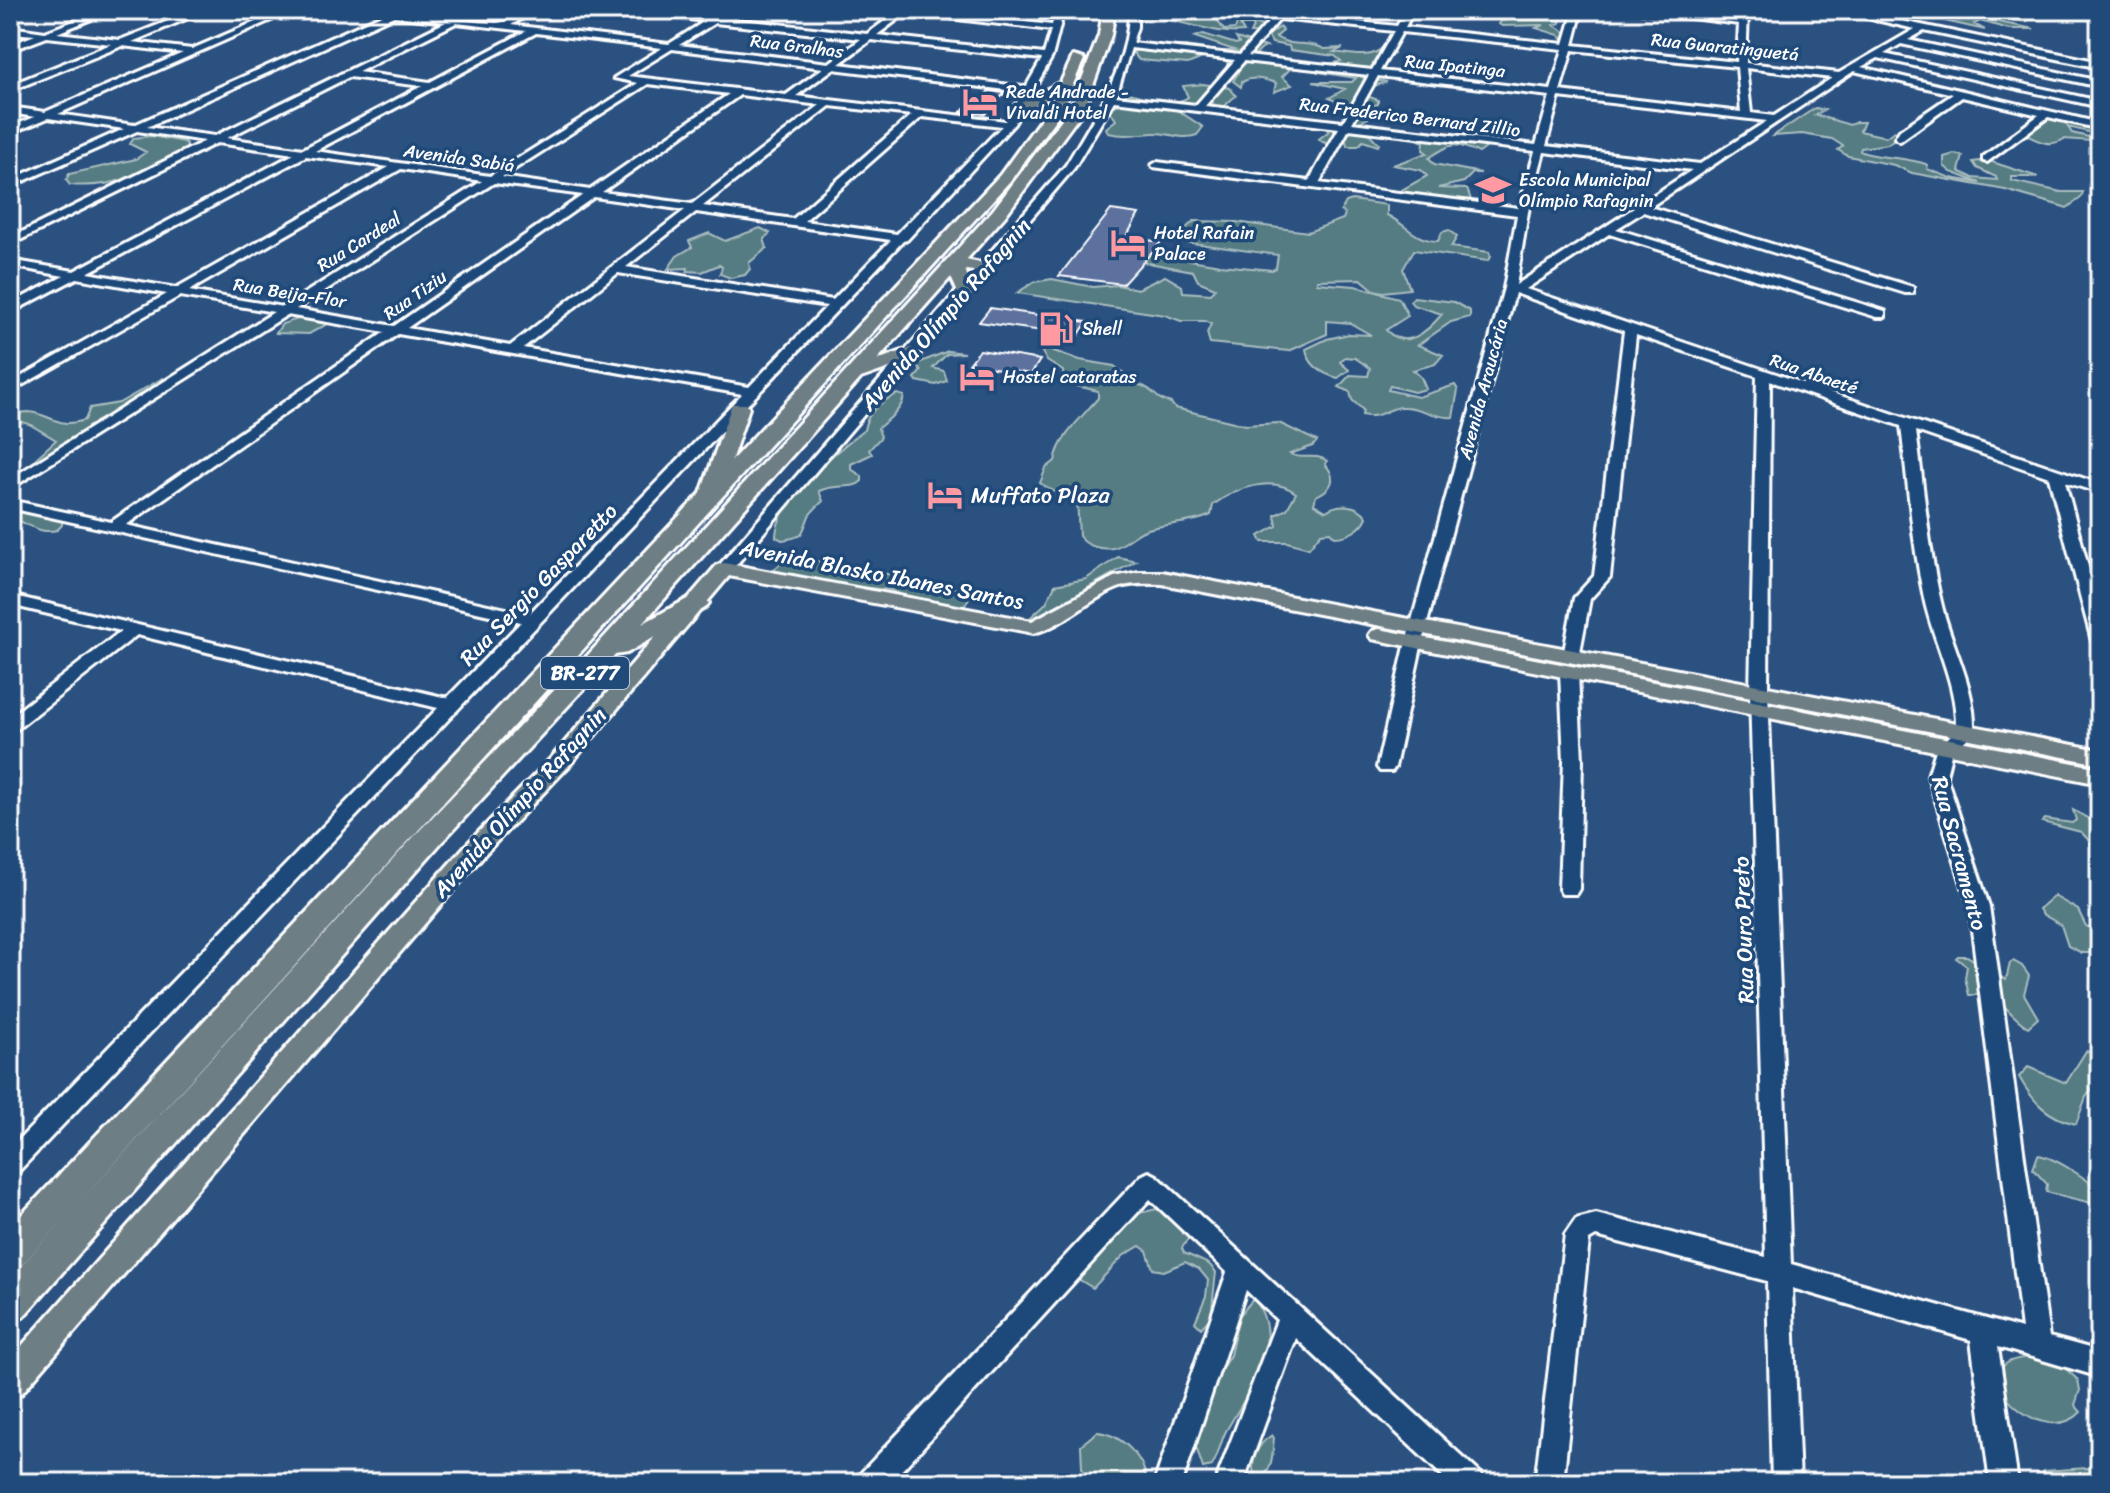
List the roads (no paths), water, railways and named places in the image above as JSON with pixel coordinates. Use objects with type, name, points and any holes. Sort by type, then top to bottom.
[{"type":"highway","name":"BR-277","points":[[10,1253],[1005,178],[1042,129],[1068,84],[1094,10]]},
{"type":"highway","name":"BR-277","points":[[10,1305],[429,838],[597,660],[1041,162],[1078,108],[1105,35],[1109,10]]},
{"type":"highway","points":[[1020,107],[1068,84]]},
{"type":"highway","points":[[954,262],[984,269]]},
{"type":"highway","points":[[954,262],[965,291]]},
{"type":"highway","points":[[852,375],[911,354]]},
{"type":"highway","points":[[707,500],[739,408]]},
{"type":"highway","points":[[597,660],[697,603]]},
{"type":"highway","points":[[10,1319],[89,1217]]},
{"type":"main road","name":"Avenida Blasko Ibanes Santos","points":[[724,569],[1034,627],[1054,621],[1094,591],[1115,581],[1132,588],[1416,634]]},
{"type":"main road","name":"Avenida Olímpio Rafagnin","points":[[10,1383],[453,874],[560,762],[724,569]]},
{"type":"main road","points":[[1416,634],[1759,701],[1965,732],[2100,757]]},
{"type":"main road","points":[[1759,701],[1944,747],[2100,776]]},
{"type":"street","points":[[10,12],[17,10]]},
{"type":"street","points":[[10,48],[110,10]]},
{"type":"street","points":[[10,88],[203,10]]},
{"type":"street","points":[[10,131],[290,10]]},
{"type":"street","name":"Rua Gralhas","points":[[369,10],[1031,90]]},
{"type":"street","points":[[412,16],[422,10]]},
{"type":"street","points":[[467,24],[491,10]]},
{"type":"street","points":[[500,27],[533,10]]},
{"type":"street","points":[[624,10],[1048,57]]},
{"type":"street","points":[[730,10],[619,78],[1009,124]]},
{"type":"street","points":[[788,98],[903,10],[1056,28]]},
{"type":"street","name":"Rua Sergio Gasparetto","points":[[10,1165],[903,238],[1009,124],[1048,57],[1060,10]]},
{"type":"street","name":"Avenida Olímpio Rafagnin","points":[[724,569],[1070,166],[1111,98],[1128,45],[1133,10]]},
{"type":"street","name":"Rua Guaratinguetá","points":[[1222,10],[1280,13],[1401,29],[1842,76]]},
{"type":"street","points":[[1313,184],[1410,10]]},
{"type":"street","name":"Avenida Araucária","points":[[1386,767],[1416,634],[1514,289],[1523,212],[1578,10]]},
{"type":"street","points":[[1633,10],[1743,22]]},
{"type":"street","points":[[1745,10],[1741,65],[1746,115]]},
{"type":"street","points":[[1837,10],[2100,65]]},
{"type":"street","points":[[10,184],[395,12]]},
{"type":"street","points":[[1198,109],[1280,13]]},
{"type":"street","points":[[10,242],[452,22]]},
{"type":"street","points":[[1514,289],[1705,168],[1853,68],[1923,28]]},
{"type":"street","points":[[10,30],[194,52]]},
{"type":"street","points":[[10,309],[533,31]]},
{"type":"street","points":[[1900,41],[2100,84]]},
{"type":"street","name":"Rua Ipatinga","points":[[1128,45],[1779,119]]},
{"type":"street","points":[[1878,55],[2100,104]]},
{"type":"street","points":[[2000,103],[2062,57]]},
{"type":"street","points":[[1853,68],[2100,126]]},
{"type":"street","points":[[349,74],[432,85]]},
{"type":"street","name":"Rua Cardeal","points":[[10,485],[647,81]]},
{"type":"street","name":"Rua Tiziu","points":[[113,527],[738,92]]},
{"type":"street","points":[[1900,138],[1903,132],[1960,94]]},
{"type":"street","name":"Rua Frederico Bernard Zillio","points":[[1111,98],[1705,168]]},
{"type":"street","points":[[514,349],[828,103]]},
{"type":"street","name":"Avenida Sabiá","points":[[10,110],[903,238]]},
{"type":"street","points":[[795,223],[920,113]]},
{"type":"street","points":[[1987,159],[2046,114]]},
{"type":"street","points":[[1157,165],[1523,212]]},
{"type":"street","points":[[10,388],[399,166]]},
{"type":"street","points":[[1642,208],[1909,290]]},
{"type":"street","points":[[1607,230],[1881,314]]},
{"type":"street","name":"Rua Beija-Flor","points":[[10,263],[754,392]]},
{"type":"street","points":[[616,269],[839,304]]},
{"type":"street","name":"Rua Abaeté","points":[[1514,289],[2100,489]]},
{"type":"street","points":[[1569,889],[1573,761],[1570,665],[1582,598],[1602,577],[1630,330]]},
{"type":"street","name":"Rua Ouro Preto","points":[[1764,376],[1759,701],[1786,1483]]},
{"type":"street","points":[[1908,424],[1937,620],[1962,686],[1967,712],[1965,732]]},
{"type":"street","points":[[2056,474],[2100,641]]},
{"type":"street","points":[[10,504],[533,620]]},
{"type":"street","points":[[10,600],[451,705]]},
{"type":"street","points":[[10,726],[132,631]]},
{"type":"street","name":"Rua Sacramento","points":[[1965,732],[1944,747],[1937,759],[1937,776],[1979,906],[2037,1346]]},
{"type":"street","points":[[871,1483],[1149,1183],[1470,1483]]},
{"type":"street","points":[[1549,1483],[1577,1235],[1585,1227],[1596,1225],[1778,1272],[2100,1364]]},
{"type":"street","points":[[1168,1483],[1241,1268]]},
{"type":"street","points":[[1229,1483],[1292,1315]]},
{"type":"street","points":[[1983,1331],[2004,1483]]},
{"type":"place","name":"Rede Andrade - Vivaldi Hotel","points":[[980,102]]},
{"type":"place","name":"Escola Municipal Olímpio Rafagnin","points":[[1493,190]]},
{"type":"place","name":"Hotel Rafain Palace","points":[[1128,243]]},
{"type":"place","name":"Shell","points":[[1056,329]]},
{"type":"place","name":"Hostel cataratas","points":[[977,377]]},
{"type":"place","name":"Muffato Plaza","points":[[945,495]]}]
